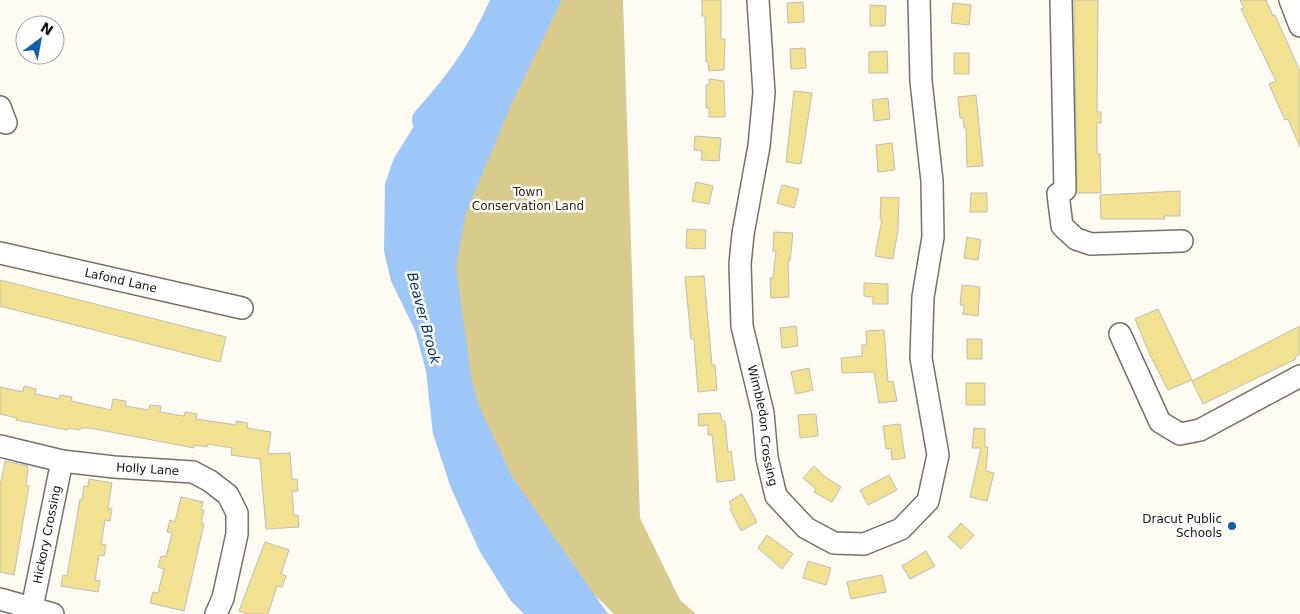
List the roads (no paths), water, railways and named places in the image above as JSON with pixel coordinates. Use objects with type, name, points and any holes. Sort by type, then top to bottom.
[{"type":"street","name":"Wimbledon Crossing","points":[[758,0],[764,94],[759,146],[743,234],[740,264],[742,326],[763,413],[767,458],[776,496],[806,528],[834,542],[864,544],[902,529],[928,501],[938,455],[921,358],[923,297],[933,237],[932,181],[921,81],[919,0]]},
{"type":"street","points":[[1061,0],[1065,190],[1058,194],[1062,226],[1076,239],[1091,244],[1182,242]]},
{"type":"street","points":[[1290,0],[1300,26]]},
{"type":"street","name":"Lafond Lane","points":[[0,253],[242,308]]},
{"type":"street","points":[[1120,334],[1160,422],[1180,434],[1200,430],[1300,376]]},
{"type":"street","name":"Holly Lane","points":[[0,446],[62,461],[114,468],[193,472],[228,495],[237,513],[237,534],[223,598],[216,614]]},
{"type":"street","name":"Hickory Crossing","points":[[32,608],[62,461]]},
{"type":"street","points":[[0,599],[53,614]]},
{"type":"water","points":[[517,0],[562,0],[512,103],[466,213],[456,268],[472,381],[479,406],[513,478],[608,614],[524,614],[511,601],[480,552],[451,488],[433,434],[426,371],[415,330],[391,281],[384,251],[385,184],[394,158],[416,123],[442,98],[457,89],[491,53]]},
{"type":"waterway","name":"Beaver Brook","points":[[425,120],[470,63],[488,34],[504,0]]},
{"type":"place","name":"Dracut Public Schools","points":[[1232,526]]},
{"type":"park label","name":"Town Conservation Land","points":[[528,199]]}]
